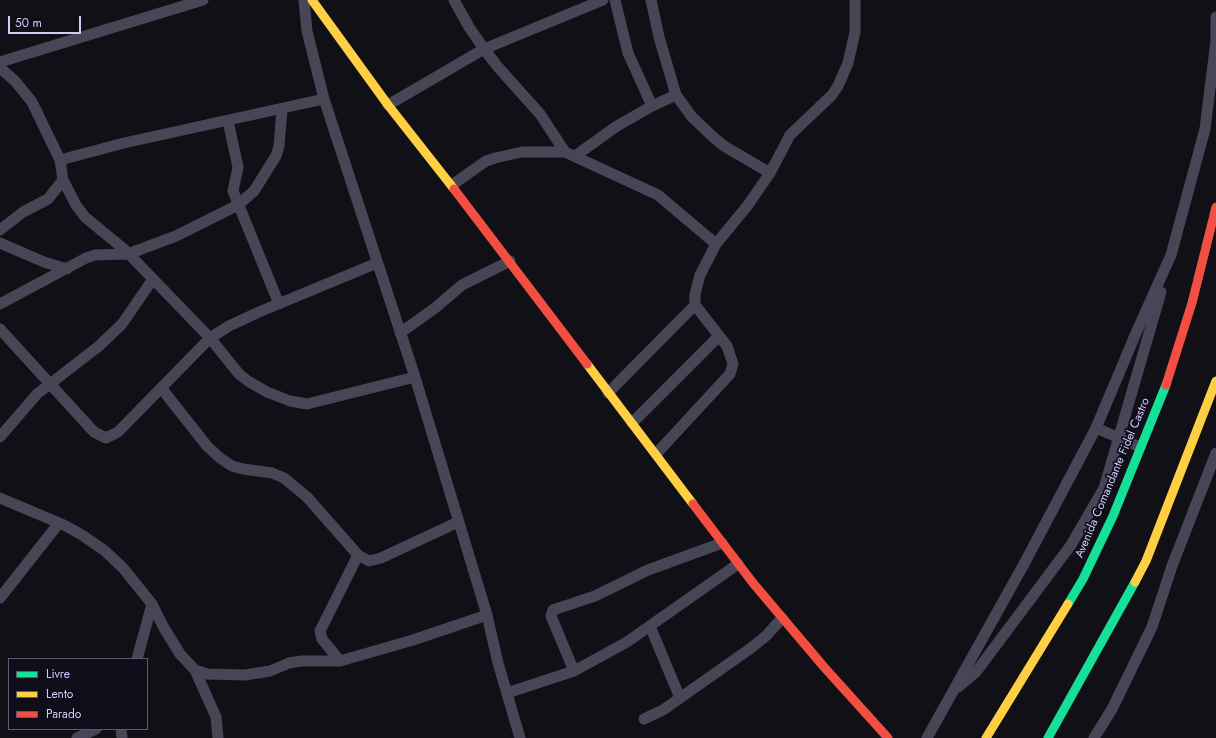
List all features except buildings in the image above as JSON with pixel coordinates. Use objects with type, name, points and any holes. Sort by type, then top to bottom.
[{"type":"main road","points":[[312,0],[388,105],[510,261],[738,564],[782,618],[888,738]]},
{"type":"main road","name":"Avenida Comandante Fidel Castro","points":[[986,738],[1083,579],[1113,516],[1165,387],[1192,303],[1216,207]]},
{"type":"main road","points":[[1048,738],[1118,615],[1146,561],[1216,381]]},
{"type":"street","points":[[0,62],[178,4],[203,0]]},
{"type":"street","points":[[304,0],[307,30],[324,100],[415,377],[486,615],[520,738]]},
{"type":"street","points":[[454,0],[469,27],[484,49],[540,114],[570,154]]},
{"type":"street","points":[[388,105],[484,49],[603,0]]},
{"type":"street","points":[[615,0],[628,53],[652,106]]},
{"type":"street","points":[[651,0],[659,38],[676,95],[692,117],[724,146],[770,173]]},
{"type":"street","points":[[656,454],[730,374],[733,364],[727,346],[695,304],[695,294],[700,275],[716,244],[748,206],[770,173],[790,135],[832,95],[843,77],[855,32],[855,0]]},
{"type":"street","points":[[953,692],[976,672],[1071,545],[1104,488],[1171,255],[1205,129],[1216,41],[1216,17]]},
{"type":"street","points":[[0,68],[15,81],[32,102],[60,160],[63,180],[70,195],[85,217],[128,254],[210,338],[239,374],[248,381],[267,392],[299,403],[307,404],[415,377]]},
{"type":"street","points":[[570,154],[652,106],[676,95]]},
{"type":"street","points":[[60,160],[124,143],[324,100]]},
{"type":"street","points":[[0,304],[86,258],[95,255],[128,254],[176,236],[238,205],[254,191],[276,156],[280,146],[282,110]]},
{"type":"street","points":[[228,121],[238,167],[232,191],[279,304]]},
{"type":"street","points":[[452,185],[486,161],[494,158],[522,152],[570,154],[658,195],[716,244]]},
{"type":"street","points":[[0,230],[23,212],[48,199],[63,180]]},
{"type":"street","points":[[0,243],[44,262],[67,269]]},
{"type":"street","points":[[927,738],[1024,564],[1096,428],[1171,255]]},
{"type":"street","points":[[400,333],[435,308],[462,285],[510,261]]},
{"type":"street","points":[[0,329],[94,432],[106,438],[118,432],[162,389],[210,338],[229,326],[377,263]]},
{"type":"street","points":[[0,437],[22,410],[50,383],[99,346],[122,324],[152,279]]},
{"type":"street","points":[[608,393],[695,304]]},
{"type":"street","points":[[632,424],[719,336]]},
{"type":"street","points":[[162,389],[207,446],[220,458],[232,466],[242,469],[272,473],[284,478],[308,497],[358,555],[369,560],[381,558],[458,522]]},
{"type":"street","points":[[1096,428],[1140,448]]},
{"type":"street","points":[[1094,738],[1112,709],[1152,627],[1172,566],[1216,453]]},
{"type":"street","points":[[0,498],[59,523],[82,535],[105,551],[123,568],[152,604],[164,628],[180,654],[195,670],[216,717],[218,738]]},
{"type":"street","points":[[0,598],[59,523]]},
{"type":"street","points":[[574,670],[551,616],[553,610],[595,596],[648,570],[722,543]]},
{"type":"street","points":[[340,661],[322,639],[320,630],[358,555]]},
{"type":"street","points":[[508,693],[574,670],[627,642],[738,564]]},
{"type":"street","points":[[137,658],[152,604]]},
{"type":"street","points":[[195,670],[208,674],[245,674],[270,671],[289,663],[301,661],[340,661],[414,640],[486,615]]},
{"type":"street","points":[[644,719],[662,710],[751,648],[767,635],[782,618]]},
{"type":"street","points":[[650,626],[680,698]]},
{"type":"street","points":[[77,738],[94,730]]},
{"type":"traffic: fast","points":[[1068,604],[1083,579],[1113,516],[1166,385]]},
{"type":"traffic: fast","points":[[1048,738],[1135,582]]},
{"type":"traffic: slow","points":[[312,0],[388,105],[454,189]]},
{"type":"traffic: slow","points":[[587,364],[693,504]]},
{"type":"traffic: slow","points":[[1135,582],[1146,561],[1216,381]]},
{"type":"traffic: slow","points":[[986,738],[1068,604]]},
{"type":"traffic: jam","points":[[454,189],[587,364]]},
{"type":"traffic: jam","points":[[1166,385],[1192,303],[1216,207]]},
{"type":"traffic: jam","points":[[693,504],[753,583],[824,667],[888,738]]}]
